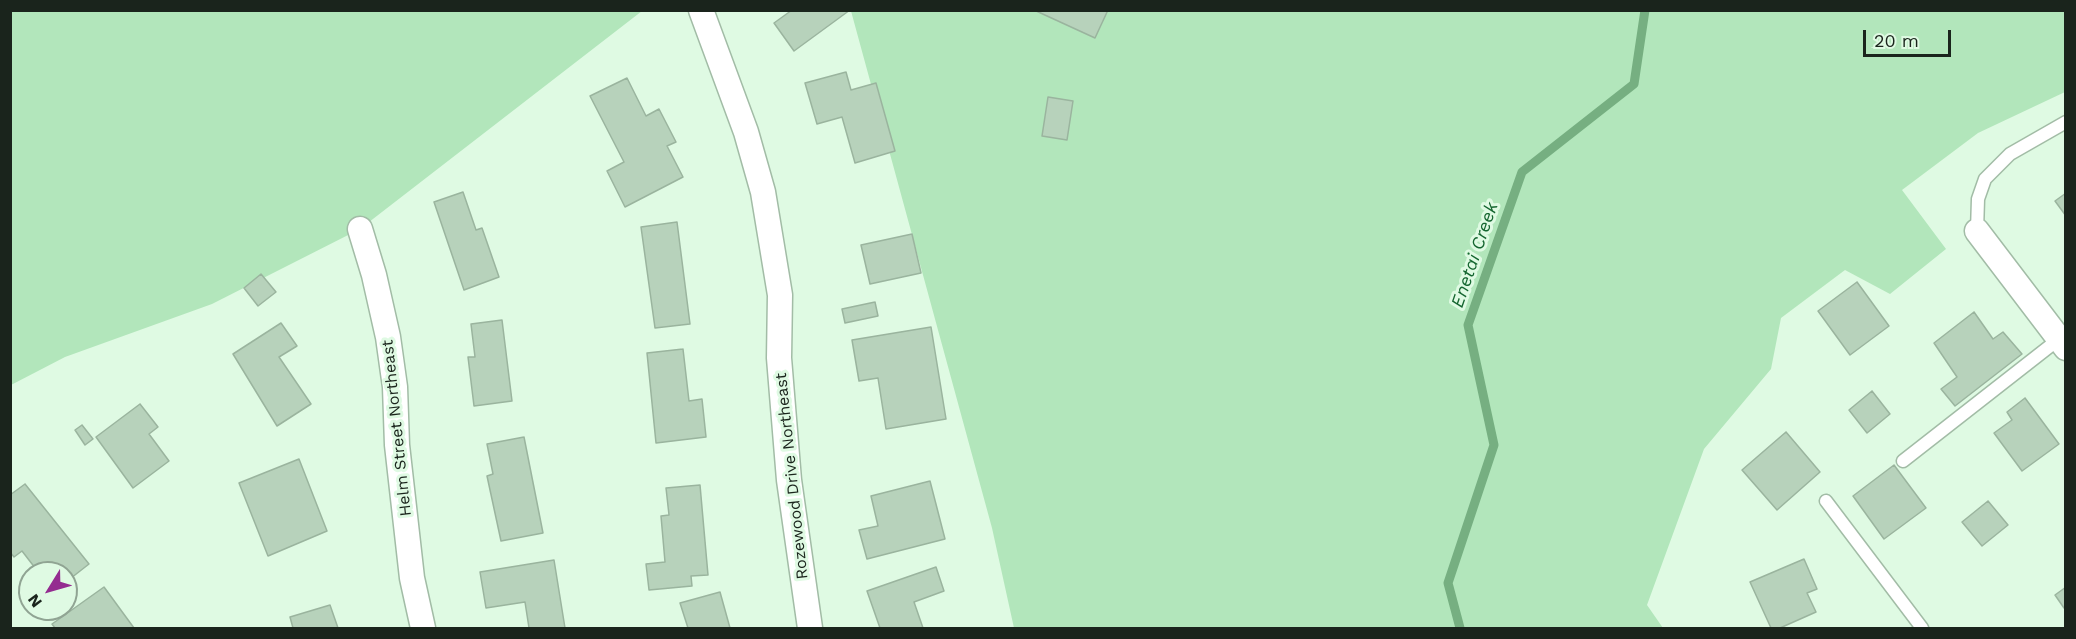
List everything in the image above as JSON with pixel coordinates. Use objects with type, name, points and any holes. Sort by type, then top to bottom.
[{"type":"street","name":"Rozewood Drive Northeast","points":[[701,10],[746,132],[764,192],[780,296],[779,358],[789,480],[810,628]]},
{"type":"street","name":"Helm Street Northeast","points":[[360,229],[374,275],[388,337],[395,387],[397,445],[412,578],[423,628]]},
{"type":"street","points":[[1977,231],[2062,344]]},
{"type":"lane","points":[[1977,231],[1978,199],[1985,179],[2010,154],[2066,122]]},
{"type":"lane","points":[[1903,461],[2062,344]]},
{"type":"lane","points":[[1826,501],[1922,628]]},
{"type":"green space","points":[[11,11],[642,11],[360,229],[212,304],[65,357],[11,385]]},
{"type":"green space","points":[[851,11],[2065,11],[2065,92],[1978,133],[1902,190],[1946,249],[1890,294],[1845,270],[1781,318],[1771,369],[1704,449],[1647,605],[1663,628],[1014,628],[992,528]]},
{"type":"building","points":[[792,10],[850,10],[794,51],[774,23]]},
{"type":"building","points":[[1034,10],[1108,10],[1095,38]]},
{"type":"building","points":[[846,72],[851,90],[876,83],[895,151],[855,163],[842,117],[817,124],[805,83]]},
{"type":"building","points":[[627,78],[646,116],[659,109],[676,142],[667,146],[683,177],[625,207],[607,171],[624,162],[590,96]]},
{"type":"building","points":[[1048,97],[1073,101],[1067,140],[1042,136]]},
{"type":"building","points":[[463,192],[476,230],[482,228],[499,277],[464,290],[434,202]]},
{"type":"building","points":[[2066,193],[2066,216],[2055,201]]},
{"type":"building","points":[[677,222],[690,324],[655,328],[641,227]]},
{"type":"building","points":[[912,234],[921,273],[870,284],[861,245]]},
{"type":"building","points":[[261,274],[276,292],[258,306],[244,288]]},
{"type":"building","points":[[1857,282],[1889,326],[1850,355],[1818,311]]},
{"type":"building","points":[[875,302],[878,316],[845,323],[842,309]]},
{"type":"building","points":[[1974,312],[1993,339],[2003,332],[2022,354],[1955,406],[1941,389],[1957,377],[1934,343]]},
{"type":"building","points":[[502,320],[512,401],[474,406],[468,357],[475,357],[471,324]]},
{"type":"building","points":[[281,323],[297,346],[279,357],[311,404],[277,426],[233,354]]},
{"type":"building","points":[[931,327],[946,419],[886,429],[878,378],[859,381],[852,340]]},
{"type":"building","points":[[683,349],[689,401],[702,399],[706,437],[656,443],[647,353]]},
{"type":"building","points":[[1872,391],[1890,414],[1867,433],[1849,410]]},
{"type":"building","points":[[2025,398],[2059,444],[2022,471],[1994,433],[2012,420],[2007,412]]},
{"type":"building","points":[[140,404],[158,427],[149,434],[169,461],[133,488],[96,437]]},
{"type":"building","points":[[82,425],[93,439],[85,445],[75,430]]},
{"type":"building","points":[[1786,432],[1820,472],[1777,510],[1742,470]]},
{"type":"building","points":[[524,437],[543,533],[501,541],[487,476],[493,474],[487,444]]},
{"type":"building","points":[[299,459],[327,531],[268,556],[239,483]]},
{"type":"building","points":[[1894,465],[1926,508],[1884,539],[1853,496]]},
{"type":"building","points":[[930,481],[945,539],[867,559],[859,530],[878,526],[871,496]]},
{"type":"building","points":[[25,484],[89,564],[78,573],[78,561],[30,561],[22,551],[14,557],[10,552],[10,495]]},
{"type":"building","points":[[700,485],[708,575],[691,576],[692,586],[649,590],[646,564],[665,562],[661,516],[669,515],[666,488]]},
{"type":"building","points":[[1988,501],[2008,525],[1982,546],[1962,522]]},
{"type":"building","points":[[1804,559],[1817,589],[1807,593],[1816,612],[1780,628],[1771,628],[1750,582]]},
{"type":"building","points":[[554,560],[565,628],[529,628],[525,602],[486,608],[480,572]]},
{"type":"building","points":[[936,567],[944,591],[914,602],[923,628],[880,628],[867,591]]},
{"type":"building","points":[[104,587],[134,628],[55,628],[52,624],[56,621],[78,621],[78,606]]},
{"type":"building","points":[[2066,587],[2066,607],[2064,608],[2055,595]]},
{"type":"building","points":[[720,592],[730,628],[688,628],[680,603]]},
{"type":"building","points":[[330,605],[338,628],[293,628],[290,617]]},
{"type":"waterway","name":"Enetai Creek","points":[[1460,628],[1448,583],[1494,445],[1468,325],[1522,172],[1634,84],[1645,10]]}]
